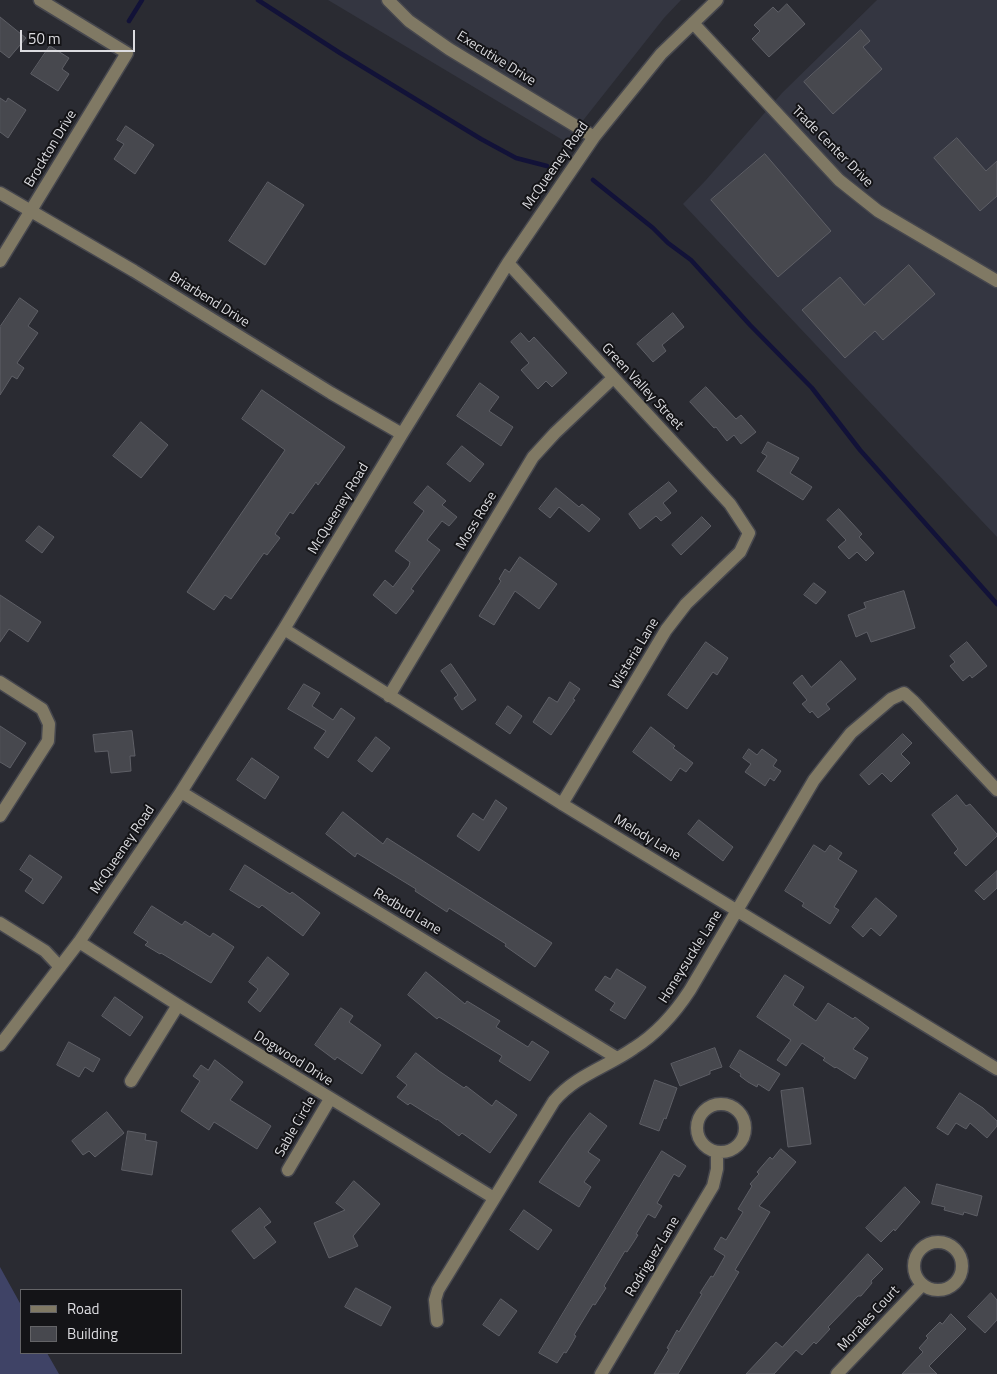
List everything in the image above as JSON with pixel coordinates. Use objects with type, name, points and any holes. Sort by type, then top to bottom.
[{"type":"street","name":"Brockton Drive","points":[[0,261],[128,53],[40,0]]},
{"type":"street","name":"Executive Drive","points":[[388,0],[409,22],[594,137]]},
{"type":"street","name":"McQueeney Road","points":[[0,1045],[79,942],[181,792],[284,630],[508,263],[594,137],[661,54],[717,0]]},
{"type":"street","name":"Trade Center Drive","points":[[693,23],[839,180],[854,193],[878,211],[997,281]]},
{"type":"street","name":"Briarbend Drive","points":[[0,193],[134,271],[331,393],[402,434]]},
{"type":"street","name":"Green Valley Street","points":[[508,263],[730,504],[749,533]]},
{"type":"street","name":"Moss Rose","points":[[389,696],[534,457],[555,433],[614,378]]},
{"type":"street","name":"Wisteria Lane","points":[[562,804],[666,630],[686,604],[740,552],[746,543],[749,533]]},
{"type":"street","name":"Melody Lane","points":[[284,630],[562,804],[997,1069]]},
{"type":"street","points":[[0,682],[42,709],[49,724],[48,741],[0,816]]},
{"type":"street","name":"Honeysuckle Lane","points":[[438,1321],[434,1300],[438,1290],[559,1094],[576,1080],[633,1049],[651,1036],[672,1015],[690,990],[814,780],[851,733],[891,699],[902,694],[914,702],[997,790]]},
{"type":"street","name":"Redbud Lane","points":[[181,792],[617,1058]]},
{"type":"street","points":[[0,923],[45,951],[60,967]]},
{"type":"street","name":"Dogwood Drive","points":[[79,942],[330,1099],[494,1198]]},
{"type":"street","points":[[131,1081],[178,1005]]},
{"type":"street","name":"Sable Circle","points":[[288,1170],[330,1099]]},
{"type":"street","name":"Rodriguez Lane","points":[[601,1374],[713,1186],[717,1169],[717,1152]]},
{"type":"street","name":"Morales Court","points":[[837,1374],[922,1284]]},
{"type":"shaded area","points":[[328,0],[681,0],[664,18],[566,142]]},
{"type":"shaded area","points":[[877,0],[997,0],[997,537],[683,204],[782,93]]},
{"type":"shaded area","points":[[0,1267],[20,1303],[20,1354],[48,1354],[59,1374],[0,1374]]},
{"type":"building","points":[[787,4],[805,24],[769,57],[752,39],[760,31],[754,25],[773,7],[778,12]]},
{"type":"building","points":[[0,17],[26,38],[9,58],[0,51]]},
{"type":"building","points":[[861,30],[870,41],[863,47],[882,69],[833,114],[804,82]]},
{"type":"building","points":[[50,46],[69,58],[62,69],[69,74],[58,91],[31,74]]},
{"type":"building","points":[[0,98],[6,102],[8,98],[26,110],[8,138],[0,132]]},
{"type":"building","points":[[126,126],[154,145],[135,174],[114,159],[124,144],[117,140]]},
{"type":"building","points":[[957,138],[986,171],[997,161],[997,196],[980,211],[934,158]]},
{"type":"building","points":[[765,154],[831,231],[778,277],[711,200]]},
{"type":"building","points":[[268,182],[304,205],[265,265],[229,241]]},
{"type":"building","points":[[909,265],[935,294],[883,340],[875,331],[845,358],[802,310],[840,277],[864,305]]},
{"type":"building","points":[[20,298],[38,311],[28,326],[38,333],[17,363],[24,368],[17,379],[12,376],[0,395],[0,327]]},
{"type":"building","points":[[673,313],[684,327],[662,345],[666,351],[653,362],[637,344]]},
{"type":"building","points":[[521,333],[529,342],[534,337],[567,373],[552,387],[546,381],[538,389],[521,370],[529,363],[511,342]]},
{"type":"building","points":[[480,383],[499,397],[489,411],[513,427],[501,446],[457,416]]},
{"type":"building","points":[[706,387],[736,419],[741,415],[756,432],[741,444],[734,435],[727,441],[716,427],[714,428],[690,402]]},
{"type":"building","points":[[262,390],[345,447],[318,485],[316,482],[293,514],[290,512],[275,534],[280,538],[267,555],[264,553],[231,599],[225,595],[214,610],[187,592],[285,450],[242,419]]},
{"type":"building","points":[[141,422],[168,445],[141,478],[113,456]]},
{"type":"building","points":[[768,442],[799,458],[790,473],[812,487],[803,500],[757,471],[767,456],[762,453]]},
{"type":"building","points":[[462,446],[484,464],[470,482],[447,464]]},
{"type":"building","points":[[669,482],[677,491],[663,503],[671,513],[661,521],[656,516],[640,529],[629,514]]},
{"type":"building","points":[[428,486],[446,501],[442,505],[457,517],[449,526],[442,521],[427,540],[440,550],[411,589],[414,591],[396,614],[373,595],[385,580],[393,587],[409,566],[410,562],[395,551],[424,511],[414,503]]},
{"type":"building","points":[[556,488],[579,507],[582,504],[600,519],[589,532],[559,507],[550,518],[539,509]]},
{"type":"building","points":[[839,509],[862,534],[859,537],[874,553],[866,561],[857,552],[849,559],[838,547],[846,540],[827,520]]},
{"type":"building","points":[[702,517],[711,526],[681,555],[672,545]]},
{"type":"building","points":[[39,526],[54,537],[42,553],[26,541]]},
{"type":"building","points":[[520,557],[557,584],[539,609],[515,591],[494,625],[479,616],[501,581],[499,579],[505,569],[509,572]]},
{"type":"building","points":[[814,583],[826,592],[816,604],[804,595]]},
{"type":"building","points":[[904,591],[915,628],[871,642],[867,632],[856,637],[848,615],[866,608],[864,603]]},
{"type":"building","points":[[0,595],[41,622],[28,642],[9,629],[0,642]]},
{"type":"building","points":[[706,642],[728,658],[717,675],[713,672],[687,709],[668,695]]},
{"type":"building","points":[[967,642],[987,666],[972,678],[970,675],[963,681],[950,666],[955,662],[950,656]]},
{"type":"building","points":[[841,661],[856,679],[826,704],[830,709],[818,718],[812,711],[810,713],[802,704],[807,700],[793,683],[802,675],[811,687]]},
{"type":"building","points":[[451,664],[476,700],[462,710],[454,698],[458,695],[441,671]]},
{"type":"building","points":[[570,682],[580,689],[573,699],[575,700],[551,735],[533,722],[549,697],[557,702]]},
{"type":"building","points":[[304,684],[320,693],[312,706],[333,720],[341,708],[355,718],[328,758],[314,748],[326,731],[288,709]]},
{"type":"building","points":[[508,706],[522,716],[510,734],[496,724]]},
{"type":"building","points":[[0,726],[26,743],[10,768],[0,762]]},
{"type":"building","points":[[651,727],[675,746],[673,748],[693,763],[686,772],[680,768],[671,781],[633,752]]},
{"type":"building","points":[[132,731],[135,756],[130,756],[131,771],[111,773],[108,751],[95,752],[93,735]]},
{"type":"building","points":[[903,734],[912,743],[901,754],[910,763],[891,782],[882,773],[869,785],[860,775]]},
{"type":"building","points":[[376,737],[390,748],[372,772],[358,761]]},
{"type":"building","points":[[749,749],[757,755],[762,749],[777,760],[773,766],[781,771],[774,781],[770,778],[765,786],[745,772],[751,764],[743,758]]},
{"type":"building","points":[[252,758],[279,777],[265,799],[237,780]]},
{"type":"building","points":[[957,795],[966,806],[970,804],[997,834],[966,866],[954,853],[958,849],[932,815]]},
{"type":"building","points":[[496,800],[507,808],[479,851],[457,836],[473,813],[483,820]]},
{"type":"building","points":[[343,812],[383,844],[387,838],[552,943],[535,967],[505,946],[506,944],[449,908],[447,912],[415,891],[416,889],[357,853],[355,857],[326,834]]},
{"type":"building","points":[[699,820],[733,847],[723,861],[688,834]]},
{"type":"building","points":[[814,845],[825,852],[830,845],[842,853],[838,859],[857,871],[834,907],[839,910],[830,924],[802,906],[804,903],[785,891]]},
{"type":"building","points":[[30,855],[62,877],[43,904],[25,891],[33,879],[20,870]]},
{"type":"building","points":[[245,865],[290,894],[292,892],[320,913],[303,936],[262,905],[259,908],[230,890]]},
{"type":"building","points":[[997,871],[997,888],[984,900],[975,891]]},
{"type":"building","points":[[876,898],[897,916],[880,936],[871,928],[863,937],[852,927]]},
{"type":"building","points":[[152,906],[182,925],[185,921],[210,937],[213,933],[234,947],[211,983],[145,945],[148,942],[134,933]]},
{"type":"building","points":[[268,957],[289,974],[260,1012],[248,1002],[258,989],[249,982]]},
{"type":"building","points":[[617,969],[646,987],[625,1019],[610,1010],[615,1003],[595,990],[605,976],[610,979]]},
{"type":"building","points":[[426,972],[465,1004],[467,1001],[500,1021],[496,1027],[528,1047],[532,1041],[549,1052],[530,1081],[499,1061],[502,1056],[439,1017],[437,1019],[408,995]]},
{"type":"building","points":[[785,975],[804,987],[793,1005],[816,1021],[828,1003],[853,1019],[855,1017],[869,1028],[853,1049],[868,1058],[855,1079],[823,1060],[825,1058],[802,1043],[786,1066],[777,1060],[791,1040],[757,1017]]},
{"type":"building","points":[[115,997],[143,1017],[130,1036],[102,1016]]},
{"type":"building","points":[[341,1008],[353,1016],[349,1022],[381,1045],[362,1074],[337,1057],[335,1060],[315,1045]]},
{"type":"building","points":[[69,1042],[100,1059],[93,1072],[85,1067],[79,1077],[57,1065]]},
{"type":"building","points":[[715,1048],[722,1067],[680,1086],[671,1064]]},
{"type":"building","points":[[740,1050],[780,1074],[769,1091],[758,1084],[757,1087],[748,1082],[740,1076],[741,1074],[730,1067]]},
{"type":"building","points":[[416,1053],[439,1071],[464,1088],[466,1086],[492,1106],[496,1100],[517,1115],[490,1153],[462,1133],[459,1136],[437,1119],[410,1103],[408,1105],[397,1097],[407,1085],[397,1077]]},
{"type":"building","points":[[215,1060],[243,1082],[230,1100],[271,1126],[257,1149],[214,1122],[209,1130],[181,1111],[200,1081],[193,1076],[201,1065],[208,1070]]},
{"type":"building","points":[[655,1080],[677,1088],[666,1119],[664,1118],[659,1131],[640,1124]]},
{"type":"building","points":[[803,1088],[811,1144],[788,1147],[781,1091]]},
{"type":"building","points":[[960,1093],[983,1108],[997,1121],[997,1126],[987,1138],[970,1123],[966,1129],[956,1123],[948,1135],[937,1128]]},
{"type":"building","points":[[107,1112],[124,1133],[95,1157],[89,1151],[83,1155],[72,1141]]},
{"type":"building","points":[[590,1113],[607,1126],[588,1152],[600,1160],[584,1182],[591,1187],[579,1207],[539,1182]]},
{"type":"building","points":[[128,1131],[146,1134],[145,1140],[157,1142],[152,1175],[122,1170]]},
{"type":"building","points":[[781,1149],[796,1162],[759,1206],[770,1212],[735,1270],[739,1272],[678,1374],[654,1374],[669,1349],[667,1348],[677,1330],[679,1332],[702,1294],[700,1293],[711,1276],[713,1277],[725,1256],[714,1249],[721,1237],[726,1240],[743,1212],[738,1209],[752,1186],[750,1184],[759,1174],[757,1172],[770,1157],[772,1159]]},
{"type":"building","points":[[662,1151],[686,1166],[679,1177],[674,1174],[657,1203],[662,1206],[655,1218],[648,1214],[636,1234],[638,1235],[627,1252],[625,1251],[604,1286],[606,1288],[595,1305],[593,1304],[574,1335],[576,1336],[571,1345],[557,1363],[539,1353]]},
{"type":"building","points":[[354,1181],[380,1204],[353,1236],[358,1246],[329,1258],[314,1223],[345,1210],[336,1203]]},
{"type":"building","points":[[937,1184],[982,1196],[977,1216],[964,1212],[963,1215],[944,1210],[945,1207],[932,1204]]},
{"type":"building","points":[[905,1187],[920,1202],[895,1231],[894,1229],[881,1242],[866,1228]]},
{"type":"building","points":[[260,1208],[271,1222],[264,1227],[276,1242],[254,1259],[232,1231]]},
{"type":"building","points":[[524,1210],[552,1230],[538,1250],[510,1230]]},
{"type":"building","points":[[868,1254],[883,1269],[871,1281],[872,1283],[861,1296],[858,1296],[828,1327],[830,1329],[816,1344],[814,1342],[802,1355],[796,1350],[774,1374],[746,1374],[776,1342],[782,1347]]},
{"type":"building","points":[[356,1288],[391,1307],[381,1326],[345,1307]]},
{"type":"building","points":[[991,1293],[997,1300],[997,1320],[985,1333],[968,1317]]},
{"type":"building","points":[[501,1299],[517,1311],[499,1336],[483,1325]]},
{"type":"building","points":[[951,1314],[966,1329],[929,1366],[937,1374],[902,1374],[923,1352],[919,1348],[928,1338],[926,1336],[940,1322],[942,1324]]},
{"type":"waterway","points":[[129,21],[142,0]]},
{"type":"waterway","points":[[258,0],[340,53],[481,139],[516,158],[547,166]]},
{"type":"waterway","points":[[593,180],[691,260],[750,325],[812,388],[860,450],[997,604]]}]
